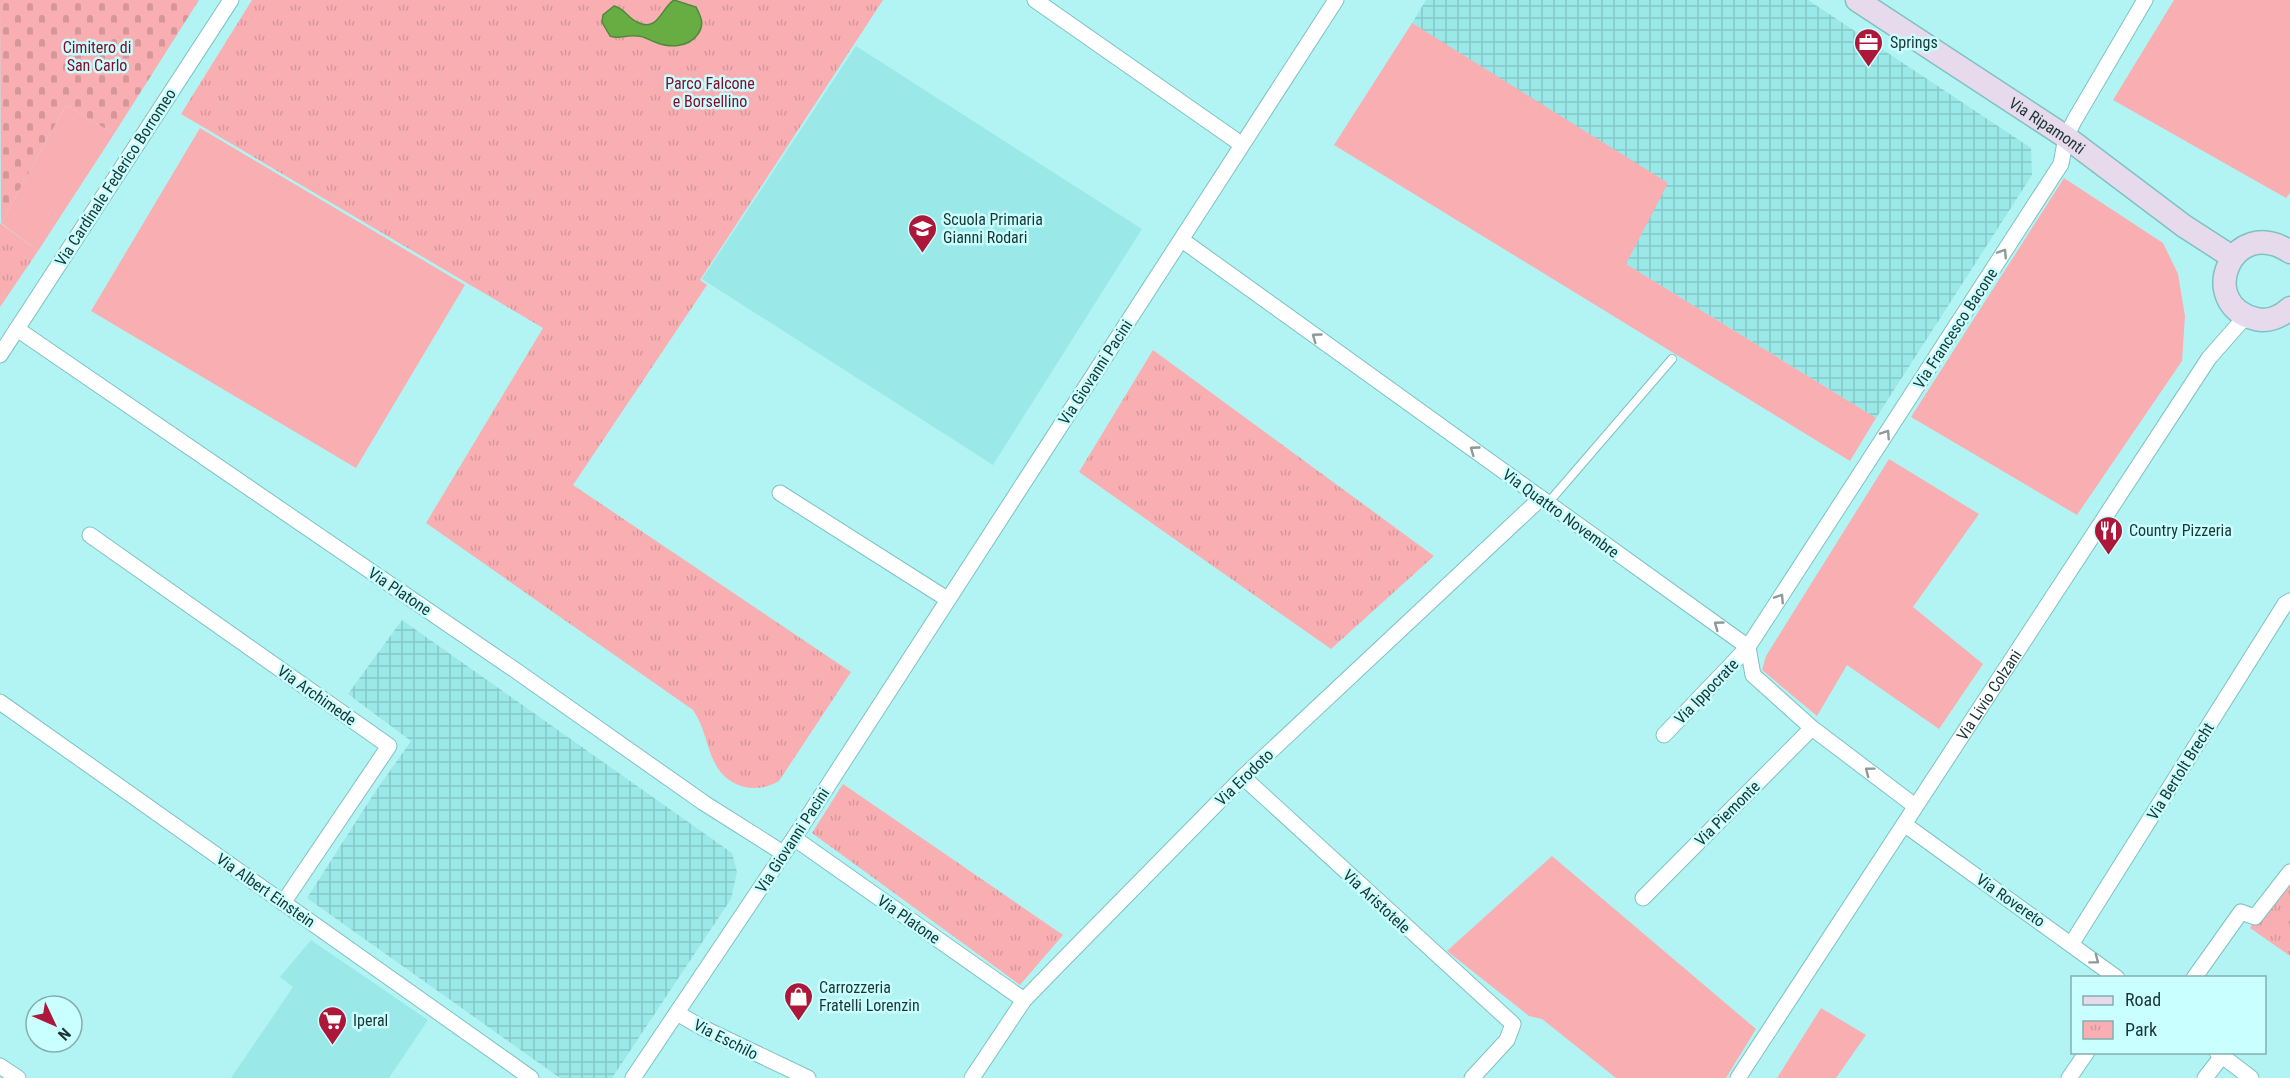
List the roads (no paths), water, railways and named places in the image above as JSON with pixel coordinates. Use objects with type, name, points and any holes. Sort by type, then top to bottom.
[{"type":"street","name":"Via Cardinale Federico Borromeo","points":[[0,355],[231,0]]},
{"type":"street","points":[[1035,0],[1241,144]]},
{"type":"street","name":"Via Giovanni Pacini","points":[[633,1078],[794,838],[1336,0]]},
{"type":"street","name":"Via Ripamonti","points":[[1857,0],[2066,137],[2184,226],[2232,257]]},
{"type":"street","name":"Via Francesco Bacone","points":[[1748,647],[2061,164],[2066,137],[2145,0]]},
{"type":"street","name":"Via Quattro Novembre","points":[[1182,240],[1748,647]]},
{"type":"street","points":[[2287,243],[2266,241],[2253,243],[2241,249],[2232,257],[2226,270],[2224,283],[2227,296],[2235,308],[2246,316],[2259,320],[2273,319],[2290,309]]},
{"type":"street","name":"Via Livio Colzani","points":[[1738,1078],[2208,358],[2246,316]]},
{"type":"street","name":"Via Platone","points":[[17,329],[505,663],[704,803],[783,853]]},
{"type":"street","points":[[780,493],[947,599]]},
{"type":"street","name":"Via Erodoto","points":[[972,1078],[1024,1000],[1243,777],[1544,500]]},
{"type":"street","name":"Via Archimede","points":[[90,535],[389,746],[283,903]]},
{"type":"street","name":"Via Bertolt Brecht","points":[[2072,943],[2285,604],[2290,601]]},
{"type":"street","points":[[1748,647],[1753,675],[1812,728],[1915,806]]},
{"type":"street","name":"Via Ippocrate","points":[[1664,735],[1748,647]]},
{"type":"street","name":"Via Albert Einstein","points":[[0,702],[531,1078]]},
{"type":"street","name":"Via Piemonte","points":[[1643,898],[1812,728]]},
{"type":"street","name":"Via Aristotele","points":[[1243,777],[1513,1024],[1507,1040],[1472,1078]]},
{"type":"street","name":"Via Rovereto","points":[[1904,824],[2072,943],[2114,976]]},
{"type":"street","name":"Via Platone","points":[[794,838],[1024,1000]]},
{"type":"street","points":[[2195,976],[2241,912],[2255,917],[2290,872]]},
{"type":"street","name":"Via Eschilo","points":[[677,1013],[808,1078]]},
{"type":"street","points":[[2069,1078],[2086,1054]]},
{"type":"street","points":[[2205,1078],[2219,1054],[2251,1078]]},
{"type":"street","points":[[0,1066],[18,1078]]},
{"type":"lane","points":[[1544,500],[1672,359]]},
{"type":"place","name":"Springs","points":[[1869,68]]},
{"type":"place","name":"Scuola Primaria Gianni Rodari","points":[[922,254]]},
{"type":"place","name":"Country Pizzeria","points":[[2108,556]]},
{"type":"place","name":"Carrozzeria Fratelli Lorenzin","points":[[798,1022]]},
{"type":"place","name":"Iperal","points":[[332,1046]]},
{"type":"park label","name":"Cimitero di San Carlo","points":[[97,56]]},
{"type":"park label","name":"Parco Falcone e Borsellino","points":[[710,92]]}]
